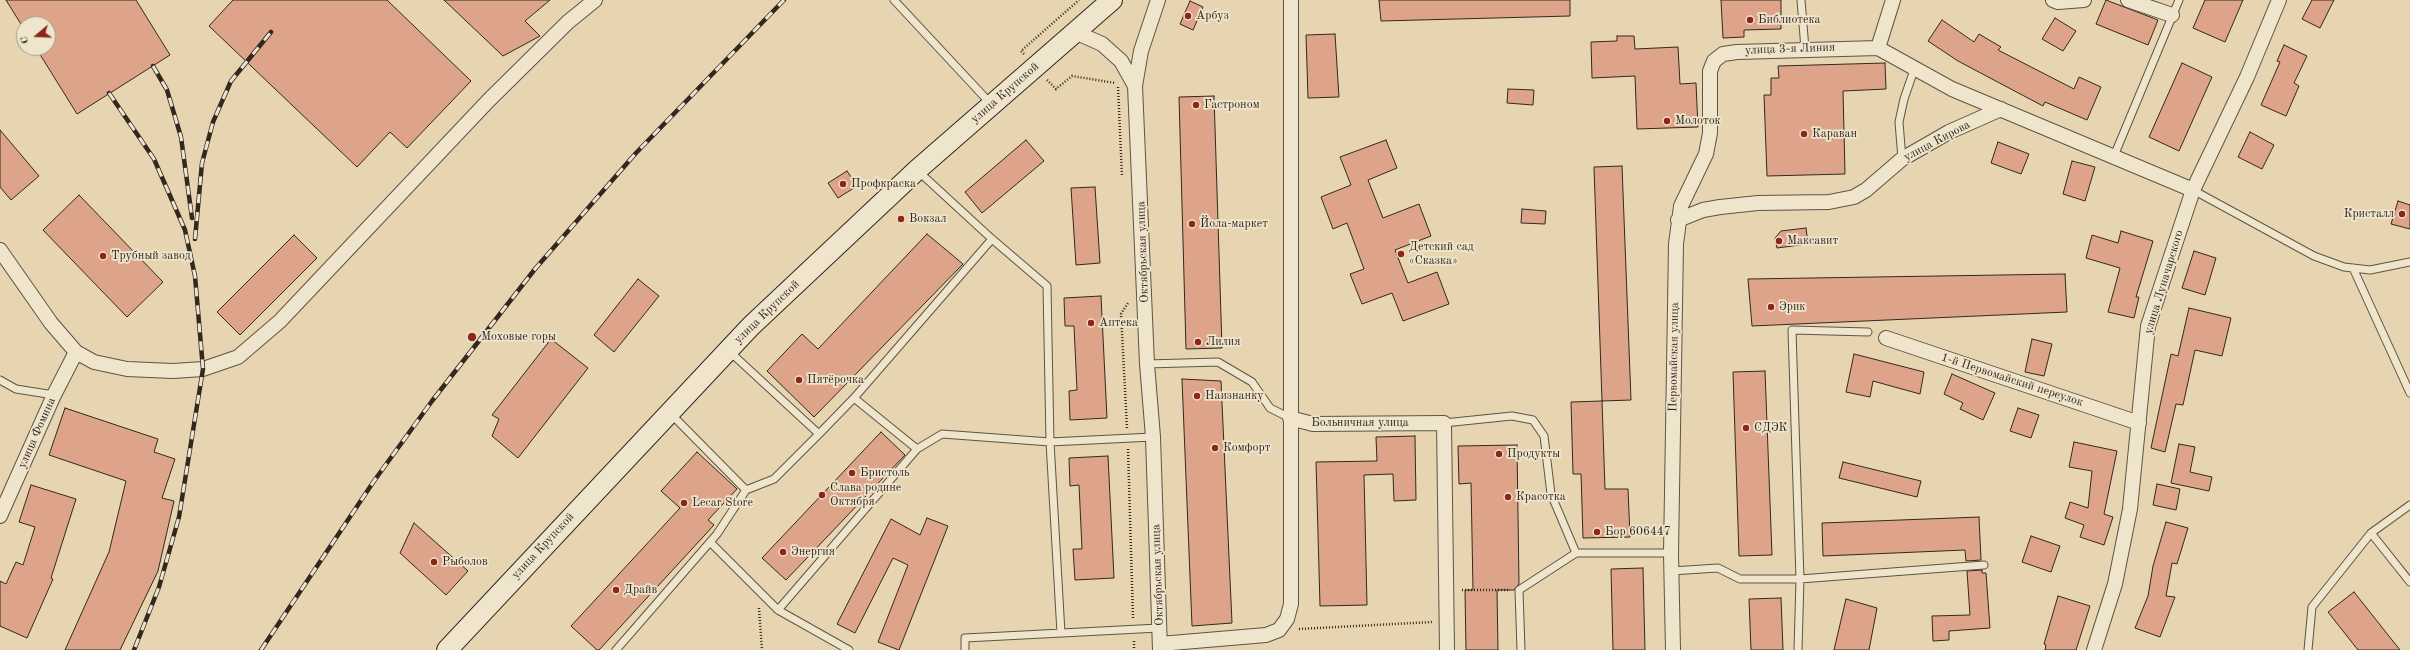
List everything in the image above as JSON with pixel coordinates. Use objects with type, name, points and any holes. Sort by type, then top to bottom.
[{"type":"street","points":[[0,250],[51,323],[76,352],[94,362],[127,369],[173,371],[203,369],[238,357],[280,321],[489,100],[568,22],[595,0]]},
{"type":"street","name":"улица Крупской","points":[[447,650],[729,350],[917,170],[1112,0]]},
{"type":"street","name":"Октябрьская улица","points":[[1158,0],[1141,50],[1135,86],[1147,364],[1153,437],[1160,647]]},
{"type":"street","points":[[1160,647],[1266,635],[1279,630],[1287,619],[1291,604],[1291,0]]},
{"type":"street","points":[[1893,0],[1878,48],[1914,70],[1952,89],[2193,190]]},
{"type":"street","points":[[2053,0],[2058,2],[2084,0]]},
{"type":"street","points":[[2128,0],[2172,15]]},
{"type":"street","name":"улица Луначарского","points":[[2094,650],[2115,584],[2130,509],[2148,326],[2193,190],[2247,77],[2279,0]]},
{"type":"street","points":[[1075,32],[1102,44],[1121,61],[1135,86]]},
{"type":"street","name":"улица 3-я Линия","points":[[1710,71],[1714,61],[1723,54],[1737,52],[1878,48]]},
{"type":"street","name":"Первомайская улица","points":[[1673,650],[1671,553],[1676,244],[1678,220],[1682,206],[1706,154],[1710,133],[1710,71]]},
{"type":"street","name":"улица Кирова","points":[[1678,220],[1703,210],[1720,207],[1758,203],[1841,201],[1866,190],[1902,159],[1949,132],[2001,109]]},
{"type":"street","name":"1-й Первомайский переулок","points":[[1886,338],[2139,422]]},
{"type":"street","name":"улица Фомина","points":[[0,516],[54,395],[76,352]]},
{"type":"street","name":"Больничная улица","points":[[1290,418],[1313,424],[1444,422]]},
{"type":"street","points":[[1444,422],[1447,650]]},
{"type":"lane","points":[[894,0],[991,104]]},
{"type":"lane","points":[[1801,0],[1804,49]]},
{"type":"lane","points":[[2114,156],[2179,0]]},
{"type":"lane","points":[[1902,159],[1899,122],[1904,99],[1914,70]]},
{"type":"lane","points":[[917,170],[992,239],[1047,286],[1050,442],[1061,633]]},
{"type":"lane","points":[[2193,190],[2314,256],[2344,267],[2370,270],[2410,262]]},
{"type":"lane","points":[[616,650],[710,542],[746,490],[774,479],[819,434],[854,398],[992,239]]},
{"type":"lane","points":[[2353,268],[2410,393]]},
{"type":"lane","points":[[1798,650],[1800,579],[1792,330],[1868,332]]},
{"type":"lane","points":[[729,350],[819,434]]},
{"type":"lane","points":[[1147,364],[1218,362],[1252,382],[1270,408],[1290,418]]},
{"type":"lane","points":[[0,380],[16,389],[54,395]]},
{"type":"lane","points":[[854,398],[917,449]]},
{"type":"lane","points":[[669,413],[746,490]]},
{"type":"lane","points":[[1444,422],[1512,416],[1533,420],[1544,436],[1551,494],[1576,552]]},
{"type":"lane","points":[[778,610],[917,449],[942,434],[1050,442],[1153,437]]},
{"type":"lane","points":[[2308,650],[2312,607],[2370,533],[2410,505]]},
{"type":"lane","points":[[2370,533],[2410,582]]},
{"type":"lane","points":[[710,542],[757,592],[778,610],[849,650]]},
{"type":"lane","points":[[1521,650],[1519,590],[1576,552],[1671,553]]},
{"type":"lane","points":[[1671,571],[1718,568],[1740,579],[1800,579],[1984,565]]},
{"type":"lane","points":[[965,650],[965,638],[1159,628]]},
{"type":"path","points":[[1079,0],[1021,51],[1056,89],[1072,76],[1114,82],[1118,86],[1122,180]]},
{"type":"path","points":[[1127,297],[1128,304],[1121,314],[1128,439],[1134,650]]},
{"type":"path","points":[[1446,590],[1519,590]]},
{"type":"path","points":[[757,592],[762,650]]},
{"type":"path","points":[[1279,630],[1446,622]]},
{"type":"building","points":[[6,0],[136,0],[170,55],[77,114],[41,56],[56,56],[56,16],[16,16]]},
{"type":"building","points":[[233,0],[387,0],[471,81],[407,148],[390,132],[357,167],[209,26]]},
{"type":"building","points":[[444,0],[550,0],[525,21],[540,36],[503,56]]},
{"type":"building","points":[[1379,0],[1570,0],[1570,16],[1381,21]]},
{"type":"building","points":[[1721,0],[1781,0],[1781,29],[1744,30],[1744,37],[1723,38]]},
{"type":"building","points":[[2106,0],[2158,20],[2148,45],[2096,24]]},
{"type":"building","points":[[2205,0],[2243,0],[2225,42],[2193,28]]},
{"type":"building","points":[[2312,0],[2334,0],[2320,28],[2302,19]]},
{"type":"building","points":[[1190,1],[1203,7],[1193,30],[1180,24]]},
{"type":"building","points":[[2055,18],[2076,31],[2063,51],[2042,39]]},
{"type":"building","points":[[1942,20],[1974,42],[1979,34],[2001,47],[1998,50],[2074,89],[2079,77],[2101,87],[2087,120],[2045,102],[2043,106],[1958,61],[1928,41]]},
{"type":"building","points":[[1335,34],[1339,97],[1308,98],[1306,35]]},
{"type":"building","points":[[1617,36],[1634,36],[1635,49],[1678,47],[1680,84],[1696,83],[1698,127],[1637,129],[1635,76],[1592,78],[1591,42],[1617,41]]},
{"type":"building","points":[[2284,45],[2307,56],[2294,83],[2299,86],[2286,116],[2261,105],[2280,62],[2277,61]]},
{"type":"building","name":"Караван","points":[[1885,63],[1886,89],[1843,91],[1845,174],[1767,176],[1764,95],[1771,95],[1771,78],[1779,78],[1778,66]]},
{"type":"building","points":[[2182,63],[2212,77],[2179,151],[2149,137]]},
{"type":"building","points":[[1508,89],[1534,90],[1533,105],[1507,103]]},
{"type":"building","points":[[1214,96],[1222,348],[1186,349],[1179,97]]},
{"type":"building","points":[[0,130],[39,176],[11,200],[0,187]]},
{"type":"building","points":[[2250,132],[2274,145],[2262,169],[2238,157]]},
{"type":"building","points":[[1026,140],[1044,161],[982,213],[965,192]]},
{"type":"building","points":[[1386,140],[1397,168],[1368,180],[1383,218],[1419,204],[1431,236],[1395,250],[1408,283],[1437,272],[1449,304],[1403,321],[1392,293],[1362,304],[1350,274],[1364,269],[1347,223],[1333,229],[1321,197],[1351,185],[1340,157]]},
{"type":"building","points":[[1998,142],[2029,154],[2021,174],[1991,163]]},
{"type":"building","points":[[2072,161],[2095,167],[2085,201],[2063,194]]},
{"type":"building","points":[[1622,166],[1631,400],[1602,401],[1594,167]]},
{"type":"building","name":"Профкраска","points":[[847,171],[857,186],[838,198],[828,183]]},
{"type":"building","points":[[1095,187],[1100,263],[1076,265],[1071,188]]},
{"type":"building","name":"Трубный завод","points":[[79,195],[163,282],[127,317],[43,230]]},
{"type":"building","name":"Кристалл","points":[[2398,201],[2410,205],[2410,229],[2391,224]]},
{"type":"building","points":[[1522,209],[1546,211],[1545,224],[1521,223]]},
{"type":"building","points":[[1806,228],[1808,244],[1777,248],[1775,238],[1781,231]]},
{"type":"building","points":[[2121,231],[2153,241],[2136,297],[2139,297],[2134,318],[2108,312],[2120,268],[2086,258],[2092,235],[2118,243]]},
{"type":"building","points":[[927,234],[963,264],[814,417],[767,371],[802,334],[818,349]]},
{"type":"building","points":[[294,235],[317,258],[240,335],[217,312]]},
{"type":"building","points":[[2194,251],[2216,258],[2205,295],[2182,288]]},
{"type":"building","points":[[2065,274],[2067,312],[1752,326],[1748,279]]},
{"type":"building","points":[[638,279],[659,296],[614,352],[594,335]]},
{"type":"building","points":[[1101,296],[1107,418],[1070,420],[1069,391],[1077,390],[1074,326],[1065,326],[1064,298]]},
{"type":"building","points":[[2189,308],[2231,318],[2222,356],[2195,350],[2183,405],[2176,404],[2165,452],[2151,448],[2171,354],[2178,356]]},
{"type":"building","points":[[551,339],[588,368],[518,458],[492,436],[499,419],[492,415]]},
{"type":"building","points":[[2032,339],[2052,344],[2044,376],[2025,372]]},
{"type":"building","points":[[1854,354],[1924,372],[1920,394],[1873,381],[1870,397],[1846,392]]},
{"type":"building","points":[[1765,371],[1772,555],[1739,556],[1733,372]]},
{"type":"building","points":[[1952,374],[1995,393],[1983,420],[1960,409],[1963,403],[1944,394]]},
{"type":"building","points":[[1182,379],[1221,381],[1232,623],[1192,626]]},
{"type":"building","points":[[1602,401],[1605,489],[1628,489],[1630,537],[1583,538],[1581,474],[1573,474],[1571,402]]},
{"type":"building","points":[[65,408],[158,439],[154,452],[175,459],[162,498],[174,501],[158,571],[120,650],[65,650],[109,552],[126,481],[49,455]]},
{"type":"building","points":[[2018,408],[2039,415],[2031,438],[2010,431]]},
{"type":"building","points":[[881,432],[905,455],[786,580],[762,558]]},
{"type":"building","points":[[1415,436],[1416,500],[1394,501],[1393,474],[1364,475],[1367,605],[1320,606],[1316,462],[1377,461],[1376,437]]},
{"type":"building","points":[[2074,442],[2117,451],[2104,514],[2113,517],[2104,545],[2080,537],[2084,525],[2065,518],[2070,502],[2088,508],[2092,471],[2069,467]]},
{"type":"building","points":[[2179,444],[2195,447],[2190,472],[2212,477],[2209,491],[2171,483]]},
{"type":"building","points":[[1517,445],[1519,584],[1514,590],[1497,590],[1498,650],[1466,650],[1465,590],[1473,590],[1471,483],[1459,484],[1458,446]]},
{"type":"building","points":[[697,452],[737,489],[708,520],[714,525],[599,650],[597,650],[571,626],[680,508],[661,491]]},
{"type":"building","points":[[1108,456],[1114,578],[1075,580],[1073,549],[1082,549],[1079,485],[1070,486],[1069,458]]},
{"type":"building","points":[[1843,462],[1921,481],[1917,497],[1839,478]]},
{"type":"building","points":[[2157,484],[2180,489],[2176,510],[2153,505]]},
{"type":"building","points":[[31,485],[76,499],[51,578],[53,579],[27,638],[0,626],[0,581],[6,584],[16,562],[23,565],[35,527],[19,522]]},
{"type":"building","points":[[1979,517],[1981,560],[1966,561],[1965,550],[1823,556],[1822,523]]},
{"type":"building","points":[[927,518],[948,526],[899,650],[878,642],[908,565],[893,558],[855,633],[837,624],[891,519],[920,535]]},
{"type":"building","points":[[2166,522],[2188,528],[2177,564],[2172,563],[2166,596],[2175,597],[2160,637],[2135,628],[2148,596],[2153,566]]},
{"type":"building","name":"Рыболов","points":[[414,523],[468,571],[446,595],[400,553]]},
{"type":"building","points":[[2031,536],[2060,546],[2051,572],[2022,562]]},
{"type":"building","points":[[1643,568],[1645,650],[1613,650],[1611,569]]},
{"type":"building","points":[[1982,570],[1982,573],[1986,573],[1990,628],[1949,631],[1949,640],[1933,641],[1932,616],[1970,615],[1967,571]]},
{"type":"building","points":[[2354,592],[2400,650],[2358,650],[2328,612]]},
{"type":"building","points":[[2058,596],[2090,606],[2076,650],[2045,650],[2046,645],[2044,644]]},
{"type":"building","points":[[1781,598],[1783,650],[1751,650],[1749,599]]},
{"type":"building","points":[[1846,599],[1877,608],[1869,650],[1834,650]]},
{"type":"railway","points":[[261,650],[374,481],[432,401],[535,269],[636,153],[784,0]]},
{"type":"railway","points":[[195,239],[202,163],[213,122],[231,81],[271,32]]},
{"type":"railway","points":[[153,66],[167,90],[181,137],[192,218]]},
{"type":"railway","points":[[109,93],[154,159],[185,230],[195,276],[203,369],[179,517],[159,587],[134,650]]},
{"type":"place","name":"Арбуз","points":[[1188,16]]},
{"type":"place","name":"Библиотека","points":[[1750,20]]},
{"type":"place","name":"Гастроном","points":[[1196,105]]},
{"type":"place","name":"Молоток","points":[[1667,121]]},
{"type":"place","name":"Караван","points":[[1804,134]]},
{"type":"place","name":"Профкраска","points":[[843,184]]},
{"type":"place","name":"Кристалл","points":[[2402,214]]},
{"type":"place","name":"Вокзал","points":[[901,219]]},
{"type":"place","name":"Йола-маркет","points":[[1192,224]]},
{"type":"place","name":"Максавит","points":[[1779,241]]},
{"type":"place","name":"Детский сад «Сказка»","points":[[1401,254]]},
{"type":"place","name":"Трубный завод","points":[[103,256]]},
{"type":"place","name":"Эрик","points":[[1771,307]]},
{"type":"place","name":"Аптека","points":[[1091,323]]},
{"type":"place","name":"Моховые горы","points":[[472,337]]},
{"type":"place","name":"Лилия","points":[[1198,342]]},
{"type":"place","name":"Пятёрочка","points":[[799,380]]},
{"type":"place","name":"Наизнанку","points":[[1197,396]]},
{"type":"place","name":"СДЭК","points":[[1746,428]]},
{"type":"place","name":"Комфорт","points":[[1215,448]]},
{"type":"place","name":"Продукты","points":[[1499,454]]},
{"type":"place","name":"Бристоль","points":[[852,473]]},
{"type":"place","name":"Слава родине Октября","points":[[822,495]]},
{"type":"place","name":"Красотка","points":[[1508,497]]},
{"type":"place","name":"Lecar Store","points":[[684,503]]},
{"type":"place","name":"Бор 606447","points":[[1597,532]]},
{"type":"place","name":"Энергия","points":[[783,552]]},
{"type":"place","name":"Рыболов","points":[[434,562]]},
{"type":"place","name":"Драйв","points":[[616,590]]}]
